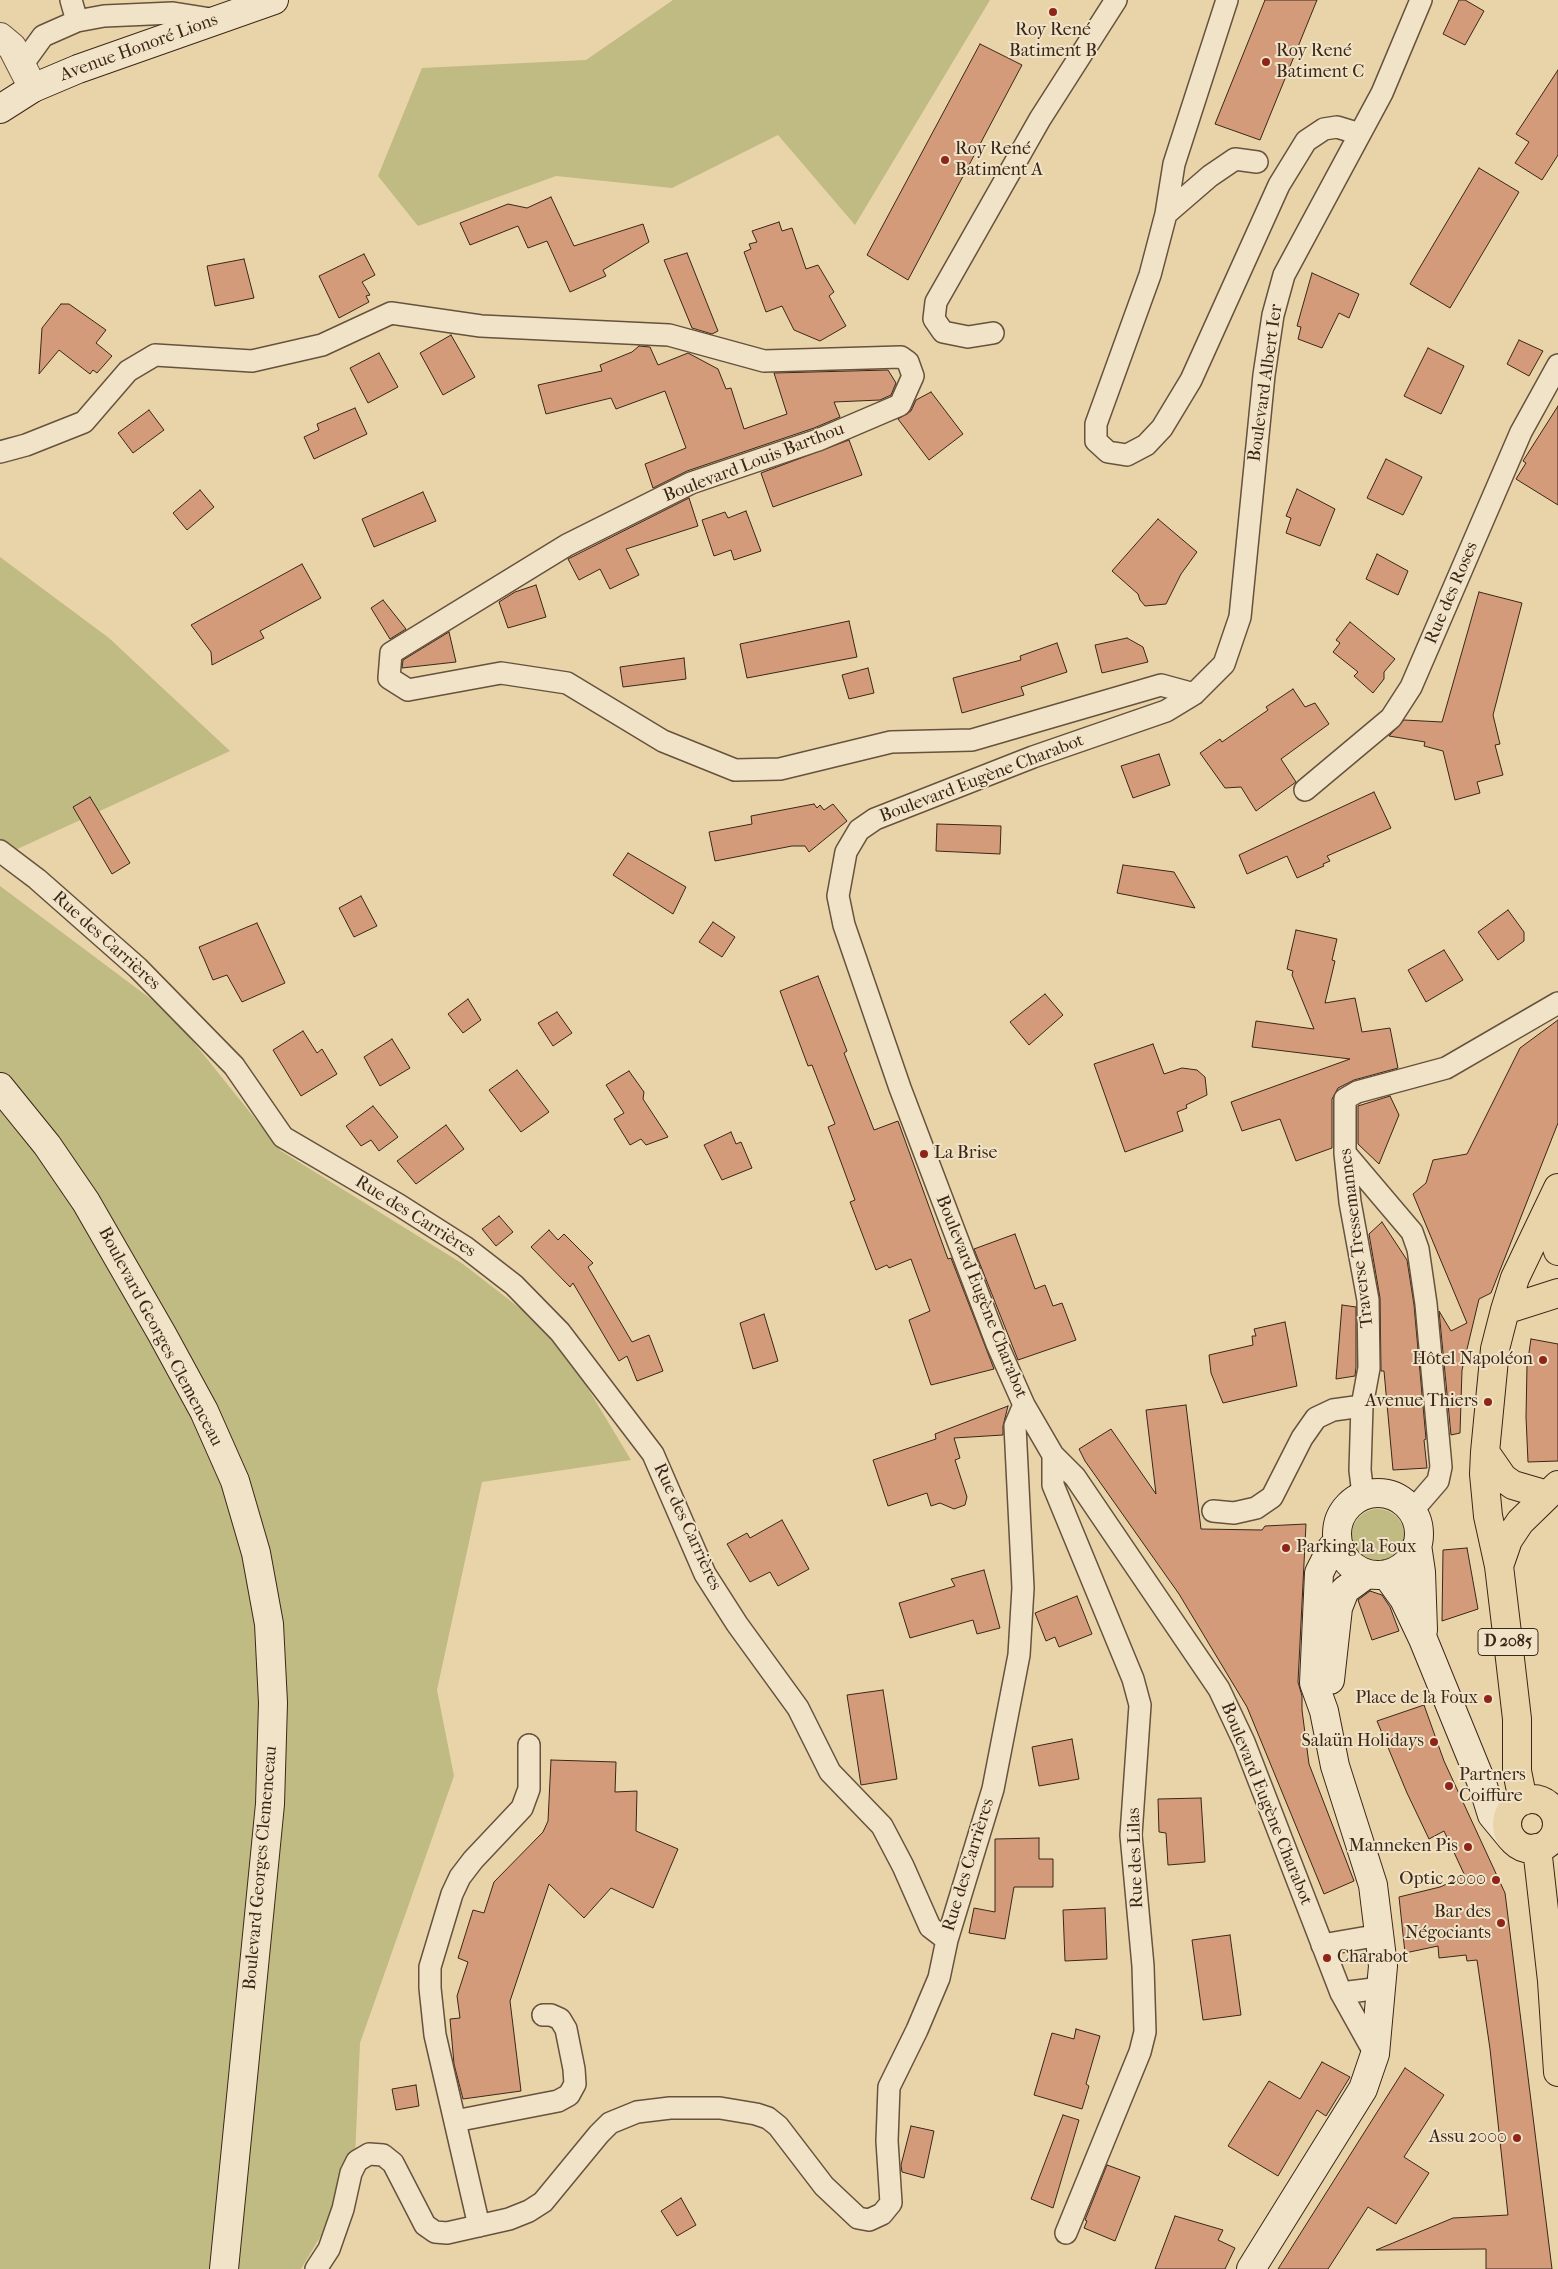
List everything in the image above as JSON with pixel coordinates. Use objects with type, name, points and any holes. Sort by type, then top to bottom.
[{"type":"main road","name":"Avenue Honoré Lions","points":[[27,77],[78,69],[274,0]]},
{"type":"main road","points":[[0,37],[12,47],[27,77],[0,109]]},
{"type":"main road","name":"Boulevard Georges Clemenceau","points":[[0,1087],[47,1145],[86,1202],[204,1411],[235,1480],[259,1571],[269,1624],[272,1673],[270,1804],[224,2269]]},
{"type":"main road","name":"D 2085","points":[[1554,1197],[1550,1229],[1558,1251]]},
{"type":"main road","name":"D 2085","points":[[1539,1812],[1535,1768],[1517,1719],[1499,1566],[1488,1516],[1484,1474],[1494,1359],[1505,1310],[1515,1278],[1554,1197]]},
{"type":"main road","points":[[1505,1310],[1558,1293]]},
{"type":"main road","name":"D 2085","points":[[1485,1452],[1503,1478],[1513,1485],[1553,1490]]},
{"type":"main road","name":"D 2085","points":[[1499,1566],[1508,1540],[1520,1522],[1553,1490]]},
{"type":"main road","points":[[1423,1639],[1421,1572],[1417,1545],[1418,1528],[1412,1511],[1403,1502],[1391,1496],[1378,1493],[1363,1495],[1346,1508],[1336,1530],[1337,1542],[1344,1558],[1351,1565],[1377,1574],[1404,1599],[1423,1639],[1483,1786],[1492,1815],[1511,1838],[1522,1847],[1537,1848],[1551,1840],[1539,1812],[1483,1786]]},
{"type":"main road","points":[[1250,2269],[1363,2090],[1375,2054],[1382,1977],[1380,1935],[1373,1884],[1335,1766],[1324,1711],[1314,1683],[1319,1573],[1331,1549],[1337,1542]]},
{"type":"main road","points":[[1324,1711],[1338,1608],[1346,1590],[1377,1574],[1406,1564],[1417,1545]]},
{"type":"main road","points":[[1511,1838],[1507,1825],[1508,1818],[1539,1812]]},
{"type":"main road","points":[[1537,1848],[1552,1981],[1558,2072]]},
{"type":"street","points":[[71,0],[77,22]]},
{"type":"street","points":[[993,333],[968,337],[943,332],[934,319],[936,302],[1040,119],[1116,0]]},
{"type":"street","points":[[1227,0],[1174,164],[1166,214],[1150,275],[1096,424],[1096,441],[1108,452],[1127,456],[1146,445],[1162,428],[1191,380],[1279,185],[1306,141],[1324,128],[1337,127],[1360,134]]},
{"type":"street","name":"Boulevard Albert Ier","points":[[1194,694],[1224,664],[1240,617],[1264,375],[1273,315],[1284,275],[1382,94],[1421,0]]},
{"type":"street","points":[[27,77],[43,36],[77,22],[104,16],[173,13],[217,20]]},
{"type":"street","points":[[1166,214],[1210,176],[1235,160],[1257,162]]},
{"type":"street","name":"Boulevard Louis Barthou","points":[[0,452],[26,445],[84,422],[128,371],[155,355],[252,361],[322,345],[391,313],[481,326],[669,334],[764,361],[901,357],[908,362],[914,376],[900,405],[818,440],[691,483],[567,545],[391,653],[389,678],[408,690],[501,674],[567,683],[663,741],[735,770],[780,770],[891,742],[972,740],[1161,684],[1194,694]]},
{"type":"street","name":"Rue des Roses","points":[[1305,790],[1391,718],[1412,687],[1521,432],[1558,365]]},
{"type":"street","name":"Boulevard Eugène Charabot","points":[[1194,694],[1166,711],[1033,757],[875,819],[859,830],[846,852],[838,896],[844,925],[924,1154],[997,1344],[1024,1405],[1053,1455],[1075,1477],[1219,1689],[1244,1742],[1341,1993],[1375,2054]]},
{"type":"street","name":"Rue des Carrières","points":[[0,851],[37,879],[131,962],[186,1017],[234,1066],[283,1137],[400,1205],[465,1247],[514,1285],[560,1332],[653,1454],[705,1574],[737,1624],[798,1708],[830,1772],[882,1826],[903,1866],[930,1927],[947,1940],[992,1789],[1019,1654],[1023,1588],[1015,1426],[1024,1405]]},
{"type":"street","name":"Traverse Tressemannes","points":[[1363,1495],[1360,1470],[1362,1406],[1369,1368],[1368,1300],[1350,1202],[1345,1152],[1345,1099],[1356,1092],[1446,1068],[1558,1003]]},
{"type":"street","points":[[1345,1152],[1412,1232],[1418,1248],[1427,1314],[1441,1467],[1438,1481],[1412,1511]]},
{"type":"street","points":[[1213,1511],[1234,1512],[1256,1508],[1272,1497],[1302,1438],[1316,1418],[1333,1410],[1362,1406]]},
{"type":"street","name":"Rue des Lilas","points":[[1053,1455],[1053,1485],[1133,1678],[1140,1705],[1131,1835],[1143,1966],[1145,2032],[1140,2052],[1066,2234]]},
{"type":"street","points":[[479,2226],[435,2035],[430,1988],[430,1967],[452,1894],[460,1877],[473,1860],[522,1808],[529,1789],[529,1745]]},
{"type":"street","points":[[1322,1945],[1380,1935]]},
{"type":"street","points":[[316,2269],[329,2249],[343,2209],[351,2173],[357,2161],[369,2154],[383,2155],[393,2163],[425,2225],[435,2232],[448,2233],[529,2211],[543,2202],[610,2123],[638,2112],[670,2108],[720,2108],[768,2118],[778,2126],[824,2186],[858,2218],[869,2220],[882,2214],[891,2203],[887,2141],[889,2087],[917,2030],[939,1978],[947,1940]]},
{"type":"street","points":[[1341,1993],[1382,1977]]},
{"type":"street","points":[[455,2121],[558,2101],[569,2094],[575,2084],[566,2029],[560,2019],[551,2015],[543,2015]]},
{"type":"shaded area","points":[[673,0],[990,0],[855,225],[778,135],[672,188],[556,176],[418,226],[378,176],[422,68],[586,60]]},
{"type":"shaded area","points":[[0,557],[109,638],[230,751],[0,857]]},
{"type":"shaded area","points":[[0,886],[171,1014],[281,1151],[463,1264],[557,1337],[631,1460],[482,1482],[437,1690],[454,1776],[360,2043],[354,2180],[301,2269],[0,2269]]},
{"type":"shaded area","points":[[1378,1509],[1392,1513],[1400,1521],[1404,1535],[1400,1549],[1392,1557],[1378,1561],[1364,1557],[1356,1549],[1352,1535],[1356,1521],[1364,1513]]},
{"type":"building","name":"Roy René Batiment C","points":[[1265,0],[1317,0],[1260,140],[1215,124]]},
{"type":"building","points":[[1459,0],[1465,0],[1484,11],[1465,45],[1443,34]]},
{"type":"building","name":"Roy René Batiment A","points":[[980,44],[1022,65],[908,280],[867,255]]},
{"type":"building","points":[[1558,70],[1558,155],[1542,180],[1515,163],[1529,142],[1516,134]]},
{"type":"building","points":[[1479,168],[1519,192],[1450,308],[1410,284]]},
{"type":"building","points":[[551,197],[574,246],[643,224],[649,242],[603,270],[606,276],[570,292],[547,241],[528,248],[518,226],[470,245],[460,223],[508,204],[527,208]]},
{"type":"building","points":[[779,222],[782,231],[792,228],[806,269],[818,265],[834,292],[829,296],[846,326],[820,341],[794,330],[782,306],[766,312],[744,252],[751,249],[749,244],[757,242],[752,231]]},
{"type":"building","points":[[687,253],[718,331],[712,334],[692,328],[664,260]]},
{"type":"building","points":[[364,254],[375,275],[362,282],[370,295],[366,296],[369,302],[339,318],[319,276]]},
{"type":"building","points":[[244,259],[254,298],[215,306],[207,266]]},
{"type":"building","points":[[1312,273],[1359,294],[1349,318],[1339,313],[1322,348],[1298,339],[1301,327],[1297,326]]},
{"type":"building","points":[[61,304],[69,304],[106,330],[96,343],[112,356],[97,373],[93,370],[90,374],[59,350],[39,374],[42,328]]},
{"type":"building","points":[[451,335],[475,377],[443,395],[420,353]]},
{"type":"building","points":[[1519,340],[1543,351],[1529,376],[1507,364]]},
{"type":"building","points":[[639,346],[650,347],[658,365],[688,353],[718,369],[726,389],[731,388],[744,429],[787,414],[774,373],[888,370],[896,383],[891,395],[880,400],[834,402],[840,417],[814,428],[687,471],[653,488],[645,464],[686,448],[665,391],[616,409],[611,398],[546,414],[538,385],[602,371],[600,365],[632,352]]},
{"type":"building","points":[[1428,348],[1464,366],[1441,414],[1404,396]]},
{"type":"building","points":[[379,353],[398,387],[368,403],[350,368]]},
{"type":"building","points":[[931,392],[963,434],[929,460],[898,419],[911,411],[916,400]]},
{"type":"building","points":[[1558,406],[1558,505],[1516,479],[1526,463],[1523,461]]},
{"type":"building","points":[[355,408],[367,434],[314,459],[304,437],[319,430],[317,424]]},
{"type":"building","points":[[149,410],[164,430],[133,453],[118,433]]},
{"type":"building","points":[[849,440],[862,475],[773,507],[761,473]]},
{"type":"building","points":[[1386,459],[1422,477],[1403,515],[1367,498]]},
{"type":"building","points":[[1297,489],[1335,509],[1320,546],[1286,533],[1291,518],[1286,516]]},
{"type":"building","points":[[200,490],[214,507],[187,530],[173,513]]},
{"type":"building","points":[[423,492],[436,521],[374,547],[362,519]]},
{"type":"building","points":[[689,498],[698,526],[626,549],[639,575],[610,589],[600,569],[579,580],[568,559]]},
{"type":"building","points":[[746,511],[761,551],[734,560],[731,550],[714,556],[702,520],[725,512],[728,518]]},
{"type":"building","points":[[1158,519],[1197,552],[1181,574],[1166,604],[1145,606],[1138,594],[1112,571]]},
{"type":"building","points":[[1377,554],[1408,571],[1398,595],[1366,579]]},
{"type":"building","points":[[302,564],[321,598],[260,631],[264,638],[212,665],[211,652],[191,625]]},
{"type":"building","points":[[536,585],[546,617],[508,628],[499,602],[515,592]]},
{"type":"building","points":[[1479,592],[1522,603],[1493,715],[1500,744],[1495,745],[1503,775],[1477,782],[1480,793],[1455,800],[1443,751],[1424,746],[1425,742],[1389,736],[1404,720],[1442,722]]},
{"type":"building","points":[[383,600],[406,629],[390,639],[371,608]]},
{"type":"building","points":[[849,621],[857,657],[747,678],[740,644]]},
{"type":"building","points":[[1350,622],[1395,659],[1384,672],[1384,679],[1373,693],[1354,676],[1358,672],[1333,652],[1340,643],[1336,640]]},
{"type":"building","points":[[449,632],[456,662],[402,668],[403,660]]},
{"type":"building","points":[[1127,638],[1143,647],[1148,662],[1102,673],[1095,645]]},
{"type":"building","points":[[1057,643],[1067,672],[1021,687],[1024,695],[962,713],[953,678],[1021,660],[1020,656]]},
{"type":"building","points":[[684,658],[686,679],[623,687],[620,667]]},
{"type":"building","points":[[868,668],[874,693],[849,699],[842,675]]},
{"type":"building","points":[[1293,689],[1305,707],[1315,703],[1329,724],[1281,759],[1296,782],[1256,811],[1241,787],[1225,788],[1200,753],[1220,739],[1222,742],[1268,710],[1266,707]]},
{"type":"building","points":[[1159,754],[1170,785],[1133,798],[1121,766]]},
{"type":"building","points":[[1374,792],[1391,828],[1327,856],[1330,861],[1323,864],[1324,866],[1297,878],[1287,856],[1247,874],[1239,855]]},
{"type":"building","points":[[90,797],[130,863],[112,874],[73,807]]},
{"type":"building","points":[[814,804],[817,808],[820,805],[824,810],[833,804],[847,821],[809,852],[805,846],[792,846],[715,861],[709,832],[752,824],[751,816]]},
{"type":"building","points":[[937,824],[1001,826],[1000,854],[936,851]]},
{"type":"building","points":[[628,853],[686,887],[673,914],[613,875]]},
{"type":"building","points":[[1123,865],[1174,872],[1195,908],[1117,893]]},
{"type":"building","points":[[361,896],[377,926],[354,937],[339,908]]},
{"type":"building","points":[[1508,910],[1524,932],[1524,941],[1498,960],[1478,932]]},
{"type":"building","points":[[713,922],[735,937],[722,957],[699,942]]},
{"type":"building","points":[[257,923],[285,983],[242,1002],[227,975],[213,980],[199,947]]},
{"type":"building","points":[[1296,930],[1337,939],[1332,960],[1335,961],[1325,1003],[1355,998],[1362,1032],[1390,1028],[1398,1068],[1354,1080],[1338,1088],[1332,1099],[1332,1148],[1296,1161],[1280,1119],[1242,1131],[1231,1102],[1350,1059],[1252,1047],[1256,1021],[1314,1029],[1292,975],[1293,971],[1287,969]]},
{"type":"building","points":[[1444,950],[1463,980],[1426,1002],[1408,970]]},
{"type":"building","points":[[818,976],[847,1051],[844,1053],[874,1130],[898,1121],[948,1259],[951,1258],[994,1369],[931,1385],[909,1320],[930,1311],[911,1259],[889,1268],[887,1265],[876,1270],[850,1202],[855,1200],[828,1127],[835,1124],[812,1065],[808,1066],[780,991]]},
{"type":"building","points":[[1045,994],[1063,1015],[1029,1045],[1010,1022]]},
{"type":"building","points":[[468,999],[481,1020],[463,1033],[448,1014]]},
{"type":"building","points":[[557,1012],[572,1033],[553,1046],[538,1023]]},
{"type":"building","points":[[1558,1020],[1558,1123],[1491,1293],[1479,1299],[1462,1370],[1460,1433],[1451,1435],[1439,1311],[1451,1331],[1467,1323],[1413,1194],[1426,1183],[1433,1160],[1467,1154],[1520,1048]]},
{"type":"building","points":[[303,1031],[317,1053],[322,1049],[337,1074],[301,1096],[273,1050]]},
{"type":"building","points":[[392,1039],[410,1068],[380,1086],[364,1057]]},
{"type":"building","points":[[1153,1044],[1164,1074],[1182,1068],[1197,1070],[1205,1077],[1207,1095],[1186,1105],[1187,1108],[1177,1112],[1183,1131],[1125,1152],[1094,1064]]},
{"type":"building","points":[[517,1070],[549,1112],[521,1132],[489,1090]]},
{"type":"building","points":[[629,1071],[644,1092],[643,1099],[668,1137],[646,1145],[641,1139],[630,1145],[614,1119],[624,1113],[606,1085]]},
{"type":"building","points":[[1390,1096],[1399,1115],[1379,1164],[1358,1144],[1358,1106]]},
{"type":"building","points":[[373,1106],[398,1137],[379,1151],[371,1140],[361,1146],[346,1126]]},
{"type":"building","points":[[446,1125],[464,1149],[416,1184],[397,1161]]},
{"type":"building","points":[[731,1132],[736,1144],[741,1142],[752,1168],[722,1180],[704,1145]]},
{"type":"building","points":[[499,1216],[513,1232],[496,1246],[482,1229]]},
{"type":"building","points":[[1382,1222],[1407,1260],[1414,1305],[1427,1468],[1393,1470],[1384,1371],[1381,1371],[1380,1298],[1369,1234]]},
{"type":"building","points":[[549,1230],[558,1240],[564,1234],[593,1263],[588,1267],[632,1342],[649,1335],[663,1371],[637,1381],[627,1356],[619,1361],[573,1283],[570,1287],[531,1247]]},
{"type":"building","points":[[1015,1234],[1035,1289],[1045,1285],[1053,1306],[1062,1303],[1076,1340],[1018,1360],[974,1249]]},
{"type":"building","points":[[1342,1305],[1356,1307],[1356,1367],[1355,1376],[1336,1379]]},
{"type":"building","points":[[764,1314],[778,1361],[753,1369],[740,1323]]},
{"type":"building","points":[[1285,1322],[1297,1386],[1223,1403],[1211,1373],[1209,1355],[1253,1345],[1252,1336],[1256,1336],[1254,1329]]},
{"type":"building","points":[[1531,1339],[1558,1344],[1558,1461],[1528,1462],[1526,1417],[1527,1366]]},
{"type":"building","points":[[1186,1405],[1201,1529],[1262,1530],[1265,1526],[1306,1524],[1298,1682],[1302,1696],[1309,1764],[1354,1881],[1324,1894],[1247,1707],[1179,1594],[1085,1461],[1079,1449],[1111,1429],[1156,1494],[1146,1410]]},
{"type":"building","points":[[1008,1406],[1003,1426],[1003,1435],[954,1438],[960,1458],[955,1460],[967,1497],[965,1505],[954,1509],[940,1503],[931,1506],[927,1493],[888,1506],[873,1460],[936,1439],[935,1434]]},
{"type":"building","points":[[782,1520],[809,1569],[778,1586],[770,1572],[750,1582],[727,1544],[747,1533],[750,1538]]},
{"type":"building","points":[[1467,1548],[1478,1609],[1442,1621],[1443,1550]]},
{"type":"building","points":[[984,1570],[1000,1628],[977,1634],[973,1620],[910,1638],[899,1603],[955,1586],[951,1579]]},
{"type":"building","points":[[1370,1591],[1382,1595],[1390,1607],[1399,1631],[1372,1640],[1358,1600]]},
{"type":"building","points":[[1077,1596],[1092,1634],[1059,1647],[1055,1637],[1046,1641],[1035,1613]]},
{"type":"building","points":[[883,1690],[897,1779],[861,1785],[847,1695]]},
{"type":"building","points":[[1424,1705],[1444,1761],[1505,1893],[1552,2269],[1486,2269],[1486,2249],[1376,2250],[1453,2218],[1508,2215],[1490,2049],[1477,1960],[1467,1961],[1466,1955],[1439,1958],[1438,1946],[1405,1953],[1399,1897],[1440,1887],[1465,1876],[1444,1831],[1429,1839],[1407,1793],[1377,1721]]},
{"type":"building","points":[[1072,1739],[1079,1779],[1039,1786],[1032,1747]]},
{"type":"building","points":[[551,1760],[616,1762],[615,1792],[637,1791],[636,1831],[678,1849],[653,1908],[611,1888],[584,1918],[549,1884],[510,2001],[521,2091],[463,2099],[454,2064],[450,2019],[460,2018],[457,1996],[468,1962],[458,1958],[473,1910],[484,1913],[494,1882],[543,1832],[548,1821]]},
{"type":"building","points":[[1201,1798],[1205,1862],[1168,1865],[1166,1833],[1159,1832],[1158,1799]]},
{"type":"building","points":[[1039,1838],[1039,1859],[1053,1859],[1053,1887],[1014,1887],[1005,1939],[969,1933],[974,1908],[995,1912],[995,1839]]},
{"type":"building","points":[[1105,1908],[1107,1959],[1065,1961],[1063,1910]]},
{"type":"building","points":[[1230,1935],[1241,2015],[1203,2020],[1192,1940]]},
{"type":"building","points":[[1076,2029],[1100,2036],[1086,2084],[1089,2086],[1082,2109],[1034,2095],[1052,2033],[1074,2039]]},
{"type":"building","points":[[1322,2062],[1350,2077],[1326,2116],[1317,2110],[1278,2176],[1228,2146],[1269,2081],[1300,2099]]},
{"type":"building","points":[[1405,2068],[1444,2095],[1404,2157],[1429,2173],[1396,2224],[1368,2207],[1328,2269],[1278,2269]]},
{"type":"building","points":[[416,2085],[419,2106],[396,2110],[392,2089]]},
{"type":"building","points":[[1063,2115],[1079,2120],[1053,2208],[1031,2199]]},
{"type":"building","points":[[911,2126],[934,2131],[924,2178],[902,2172],[901,2165]]},
{"type":"building","points":[[1107,2165],[1140,2177],[1115,2241],[1084,2228],[1087,2221],[1085,2220]]},
{"type":"building","points":[[681,2198],[696,2225],[677,2236],[661,2211]]},
{"type":"building","points":[[1175,2216],[1223,2230],[1218,2240],[1235,2248],[1225,2269],[1155,2269]]},
{"type":"place","name":"Roy René Batiment B","points":[[1053,12]]},
{"type":"place","name":"Roy René Batiment C","points":[[1266,62]]},
{"type":"place","name":"Roy René Batiment A","points":[[945,160]]},
{"type":"place","name":"La Brise","points":[[924,1154]]},
{"type":"place","name":"Hôtel Napoléon","points":[[1543,1360]]},
{"type":"place","name":"Avenue Thiers","points":[[1488,1402]]},
{"type":"place","name":"Parking la Foux","points":[[1286,1548]]},
{"type":"place","name":"Place de la Foux","points":[[1488,1699]]},
{"type":"place","name":"Salaün Holidays","points":[[1434,1742]]},
{"type":"place","name":"Partners Coiffure","points":[[1449,1786]]},
{"type":"place","name":"Manneken Pis","points":[[1468,1847]]},
{"type":"place","name":"Optic 2000","points":[[1496,1880]]},
{"type":"place","name":"Bar des Négociants","points":[[1501,1923]]},
{"type":"place","name":"Charabot","points":[[1327,1958]]},
{"type":"place","name":"Assu 2000","points":[[1517,2138]]}]
